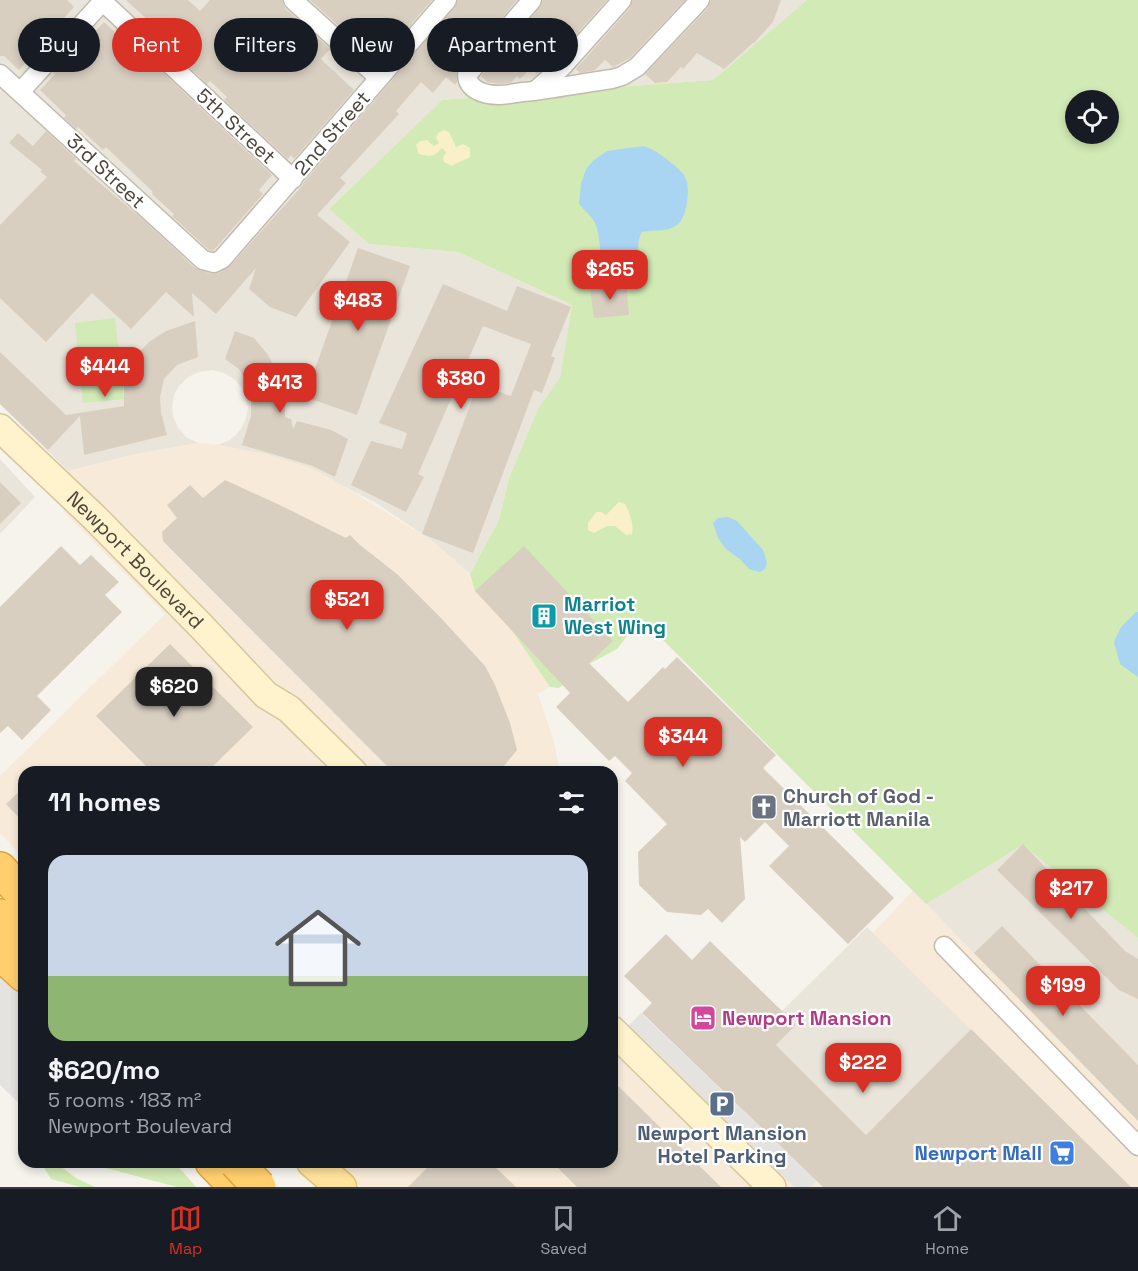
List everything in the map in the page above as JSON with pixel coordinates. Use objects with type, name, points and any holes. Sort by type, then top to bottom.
[{"type":"highway","points":[[0,869],[18,950]]},
{"type":"highway","points":[[217,1168],[233,1187]]},
{"type":"highway","points":[[242,1168],[259,1187]]},
{"type":"highway","points":[[249,1168],[254,1187]]},
{"type":"main road","points":[[0,854],[18,872]]},
{"type":"main road","points":[[214,1168],[233,1187]]},
{"type":"main road","points":[[308,1168],[318,1187]]},
{"type":"main road","points":[[319,1168],[341,1187]]},
{"type":"street","points":[[20,92],[103,0]]},
{"type":"street","name":"5th Street","points":[[103,0],[293,179]]},
{"type":"street","points":[[293,0],[379,78]]},
{"type":"street","name":"2nd Street","points":[[214,263],[222,259],[293,179],[447,0]]},
{"type":"street","points":[[532,0],[467,75],[467,80],[473,88],[500,95],[622,76],[637,67],[700,0]]},
{"type":"street","points":[[535,91],[563,66],[622,0]]},
{"type":"street","name":"3rd Street","points":[[0,74],[203,260],[214,263]]},
{"type":"street","name":"Newport Boulevard","points":[[0,428],[103,526],[266,695],[290,709],[347,766]]},
{"type":"street","name":"Newport Boulevard","points":[[266,695],[276,718],[325,766]]},
{"type":"street","points":[[944,946],[1138,1146]]},
{"type":"street","points":[[618,1037],[748,1187]]},
{"type":"street","points":[[618,1057],[772,1187]]},
{"type":"shaded area","points":[[0,0],[807,0],[713,80],[442,100],[329,209],[369,244],[458,252],[572,305],[560,379],[538,409],[509,478],[499,520],[470,574],[431,540],[376,503],[322,475],[266,454],[218,445],[236,435],[246,418],[248,408],[242,388],[224,373],[212,370],[199,372],[188,377],[174,395],[173,416],[178,428],[186,437],[198,443],[131,455],[68,471],[0,404]]},
{"type":"shaded area","points":[[198,443],[266,454],[312,468],[431,540],[470,574],[475,591],[503,617],[550,687],[538,694],[554,742],[559,766],[18,766],[18,852],[0,833],[0,776],[165,614],[63,511],[68,471],[131,455]]},
{"type":"shaded area","points":[[0,459],[35,497],[0,534]]},
{"type":"shaded area","points":[[1023,845],[1138,938],[1138,1121],[926,904]]},
{"type":"shaded area","points":[[913,891],[1138,1121],[1138,1187],[811,1187],[971,1030],[873,933]]},
{"type":"shaded area","points":[[867,927],[971,1029],[866,1135],[776,1045],[796,1025],[782,1011]]},
{"type":"shaded area","points":[[0,975],[18,990],[18,1102],[0,1085]]},
{"type":"shaded area","name":"Newport Mansion Hotel Parking","points":[[641,1013],[817,1181],[811,1187],[794,1187],[627,1027]]},
{"type":"shaded area","points":[[618,1018],[794,1187],[361,1187],[341,1168],[618,1168]]},
{"type":"green space","points":[[807,0],[1138,0],[1138,938],[1023,845],[926,904],[641,618],[617,649],[587,665],[559,688],[550,687],[503,617],[475,591],[470,574],[499,520],[509,478],[538,409],[560,378],[572,305],[458,252],[369,244],[329,209],[442,100],[713,80]]},
{"type":"green space","points":[[115,318],[124,399],[83,403],[75,323]]},
{"type":"green space","points":[[44,1168],[63,1168],[76,1178],[95,1187],[80,1187],[51,1179]]},
{"type":"green space","points":[[106,1168],[179,1168],[196,1187],[177,1187]]},
{"type":"sand","points":[[444,130],[449,132],[456,147],[463,144],[470,148],[470,157],[452,166],[444,162],[446,152],[442,148],[432,156],[419,154],[416,145],[420,141],[427,140],[434,146],[439,143],[436,138],[438,133]]},
{"type":"sand","points":[[619,502],[625,504],[628,511],[632,522],[632,534],[626,535],[615,526],[607,526],[594,533],[588,530],[588,523],[596,512],[606,515]]},
{"type":"water","points":[[636,147],[650,148],[672,163],[684,175],[688,188],[685,211],[680,222],[674,227],[642,232],[637,259],[620,261],[602,258],[595,223],[579,204],[581,184],[586,169],[607,151]]},
{"type":"water","points":[[728,517],[737,521],[763,550],[767,562],[765,569],[760,572],[749,569],[726,549],[718,538],[713,523],[718,518]]},
{"type":"water","points":[[1138,612],[1138,677],[1120,664],[1114,642],[1121,627]]},
{"type":"building","points":[[0,0],[67,0],[74,7],[64,18],[18,18],[18,69],[4,56],[0,56]]},
{"type":"building","points":[[126,0],[188,0],[200,11],[210,0],[282,0],[285,8],[296,18],[214,18],[214,72],[318,72],[318,38],[330,49],[321,59],[330,67],[330,72],[335,72],[354,90],[294,159],[291,155],[288,159],[224,100],[227,97],[210,81],[207,84],[194,72],[202,72],[202,18],[146,18]]},
{"type":"building","points":[[310,0],[432,0],[415,20],[330,18]]},
{"type":"building","points":[[458,0],[517,0],[502,18],[446,18]]},
{"type":"building","points":[[543,0],[607,0],[578,32],[578,18],[531,18]]},
{"type":"building","points":[[633,0],[685,0],[630,58],[613,67],[605,60],[595,70],[580,73],[578,67],[630,8]]},
{"type":"building","points":[[711,0],[781,0],[773,22],[754,43],[724,69],[697,53],[667,82],[655,83],[645,74],[708,8]]},
{"type":"building","points":[[104,22],[112,29],[112,72],[162,72],[272,175],[259,190],[263,194],[213,251],[209,250],[172,216],[174,214],[152,194],[153,192],[106,147],[103,150],[78,127],[76,129],[64,118],[66,115],[40,90],[55,74],[53,72],[100,72],[100,26]]},
{"type":"building","points":[[427,39],[427,72],[457,72],[457,82],[455,85],[446,77],[433,93],[421,82],[396,111],[399,114],[340,178],[346,183],[317,215],[350,242],[296,317],[270,307],[249,289],[256,268],[216,314],[192,293],[194,317],[166,292],[131,329],[92,293],[46,342],[0,298],[0,225],[47,177],[40,171],[42,170],[9,143],[18,133],[33,146],[46,131],[76,159],[74,161],[195,268],[211,274],[219,273],[230,266],[302,186],[399,72],[415,72],[415,53]]},
{"type":"building","points":[[484,72],[527,72],[520,79],[517,76],[511,83],[487,82],[481,76]]},
{"type":"building","points":[[358,248],[410,266],[357,415],[305,397]]},
{"type":"building","points":[[626,283],[629,315],[594,318],[590,287]]},
{"type":"building","points":[[443,284],[507,311],[517,286],[571,307],[551,356],[555,358],[542,393],[534,390],[473,553],[422,534],[478,384],[511,396],[531,344],[483,326],[418,474],[424,477],[406,512],[351,485],[371,441],[402,449],[407,433],[379,423]]},
{"type":"building","points":[[195,321],[198,357],[177,365],[164,379],[160,397],[161,413],[167,435],[84,455],[80,416],[48,450],[0,404],[0,352],[66,415],[124,406],[124,378],[132,360],[149,342],[166,331]]},
{"type":"building","points":[[235,331],[254,338],[268,355],[279,376],[285,396],[285,417],[291,419],[293,429],[297,421],[331,430],[348,439],[335,477],[313,466],[242,445],[251,416],[251,390],[239,369],[225,359]]},
{"type":"building","points":[[225,480],[346,538],[350,535],[397,574],[485,666],[510,723],[517,750],[504,766],[387,766],[163,541],[162,532],[177,518],[167,505],[190,485],[203,498]]},
{"type":"building","points":[[0,482],[21,503],[0,524]]},
{"type":"building","points":[[61,546],[80,565],[91,555],[119,582],[105,595],[122,612],[37,696],[51,710],[22,740],[8,726],[0,733],[0,607]]},
{"type":"building","points":[[524,546],[613,641],[589,663],[628,702],[663,667],[665,669],[677,657],[776,755],[763,768],[894,898],[848,944],[769,866],[789,846],[765,822],[745,842],[740,837],[745,899],[722,923],[708,909],[701,915],[667,912],[639,885],[638,852],[667,824],[625,781],[632,773],[615,756],[609,761],[556,707],[570,693],[475,591]]},
{"type":"building","points":[[170,644],[253,727],[213,766],[146,766],[96,716]]},
{"type":"building","points":[[18,793],[18,817],[6,804]]},
{"type":"building","points":[[1023,844],[1125,951],[1138,959],[1138,999],[1119,990],[997,870]]},
{"type":"building","points":[[1002,926],[1138,1065],[1138,1121],[974,953]]},
{"type":"building","points":[[666,934],[692,960],[710,941],[796,1025],[776,1045],[866,1135],[971,1029],[1131,1187],[823,1187],[642,1013],[652,1003],[624,976]]},
{"type":"building","points":[[618,1086],[721,1187],[577,1187],[558,1168],[618,1168]]},
{"type":"building","points":[[427,1168],[496,1168],[516,1187],[408,1187]]},
{"type":"place","name":"Marriot West Wing","points":[[544,616]]},
{"type":"place","name":"Church of God - Marriott Manila","points":[[764,807]]},
{"type":"place","name":"Newport Mansion","points":[[703,1018]]},
{"type":"place","name":"Newport Mansion Hotel Parking","points":[[722,1104]]},
{"type":"place","name":"Newport Mall","points":[[1062,1153]]}]
